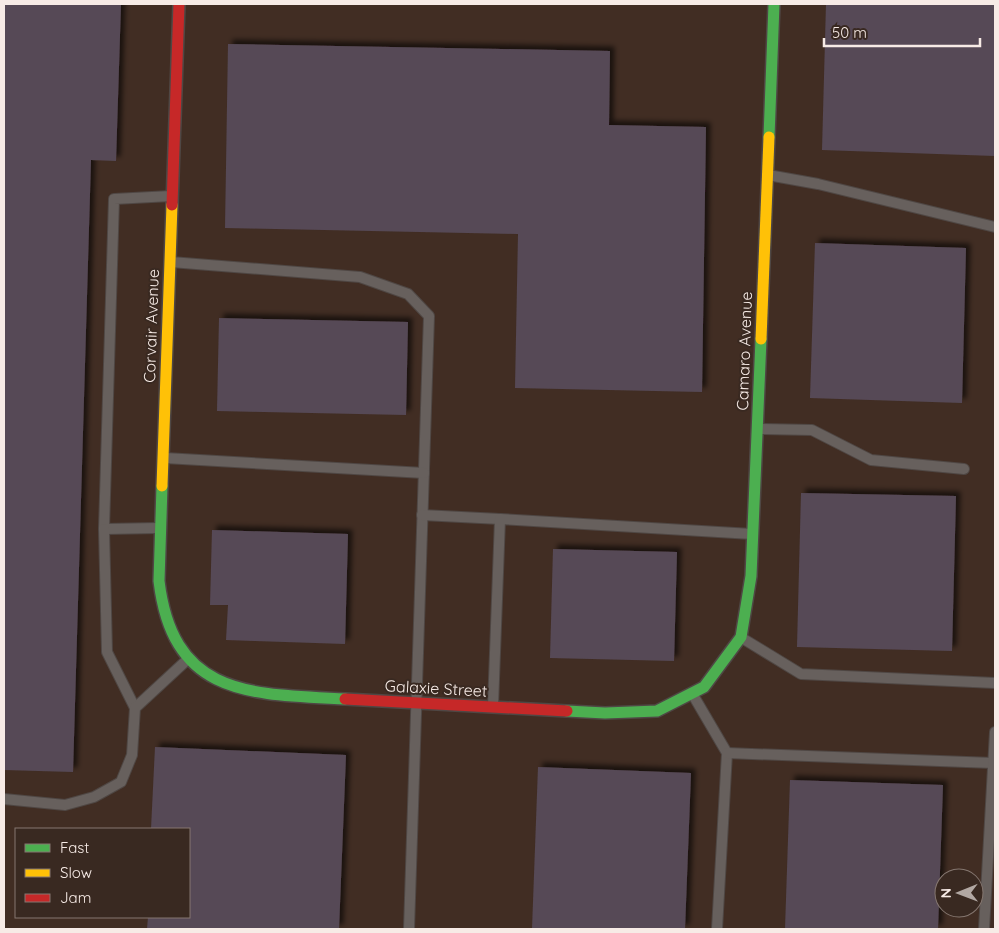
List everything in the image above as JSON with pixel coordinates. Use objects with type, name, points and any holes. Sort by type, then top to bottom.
[{"type":"street","name":"Corvair Avenue","points":[[178,645],[164,614],[159,581],[179,4]]},
{"type":"street","name":"Camaro Avenue","points":[[704,687],[741,637],[750,576],[774,4]]},
{"type":"street","name":"Galaxie Street","points":[[178,645],[188,658],[219,682],[246,691],[273,695],[604,713],[657,711],[704,687]]},
{"type":"lane","points":[[767,175],[818,184],[995,227]]},
{"type":"lane","points":[[4,799],[65,805],[94,797],[121,782],[132,754],[135,708],[107,652],[104,529],[114,199],[172,196]]},
{"type":"lane","points":[[170,262],[360,277],[408,294],[429,316],[409,929]]},
{"type":"lane","points":[[757,429],[812,430],[871,460],[964,469]]},
{"type":"lane","points":[[163,458],[424,473]]},
{"type":"lane","points":[[422,515],[752,534]]},
{"type":"lane","points":[[493,707],[500,519]]},
{"type":"lane","points":[[104,529],[160,528]]},
{"type":"lane","points":[[741,637],[801,674],[995,683]]},
{"type":"lane","points":[[135,708],[188,658]]},
{"type":"lane","points":[[693,694],[727,754],[717,929]]},
{"type":"lane","points":[[984,929],[995,732]]},
{"type":"lane","points":[[727,754],[993,763]]},
{"type":"shaded area","points":[[4,4],[995,4],[995,929],[4,929]]},
{"type":"building","points":[[4,4],[121,4],[116,161],[91,160],[73,772],[4,770]]},
{"type":"building","points":[[826,4],[995,4],[995,156],[822,150]]},
{"type":"building","points":[[228,44],[610,51],[609,125],[706,127],[702,392],[515,388],[518,234],[225,228]]},
{"type":"building","points":[[815,243],[966,248],[962,403],[810,398]]},
{"type":"building","points":[[219,318],[408,322],[406,415],[217,411]]},
{"type":"building","points":[[801,493],[956,496],[952,651],[797,647]]},
{"type":"building","points":[[212,530],[348,534],[345,644],[226,640],[228,605],[210,605]]},
{"type":"building","points":[[553,549],[677,552],[674,661],[550,658]]},
{"type":"building","points":[[155,747],[346,755],[339,929],[147,929],[148,918],[190,918],[190,828],[151,828]]},
{"type":"building","points":[[538,767],[691,773],[685,929],[532,929]]},
{"type":"building","points":[[790,780],[943,785],[940,868],[934,868],[934,918],[938,918],[938,929],[785,929]]},
{"type":"traffic: fast","points":[[769,137],[774,4]]},
{"type":"traffic: fast","points":[[567,711],[605,713],[657,711],[704,687],[741,637],[751,576],[761,339]]},
{"type":"traffic: fast","points":[[162,486],[159,581],[167,619],[181,648],[199,668],[222,682],[248,690],[278,695],[345,699]]},
{"type":"traffic: slow","points":[[761,339],[769,137]]},
{"type":"traffic: slow","points":[[162,486],[172,205]]},
{"type":"traffic: jam","points":[[172,205],[179,4]]},
{"type":"traffic: jam","points":[[345,699],[567,711]]}]
